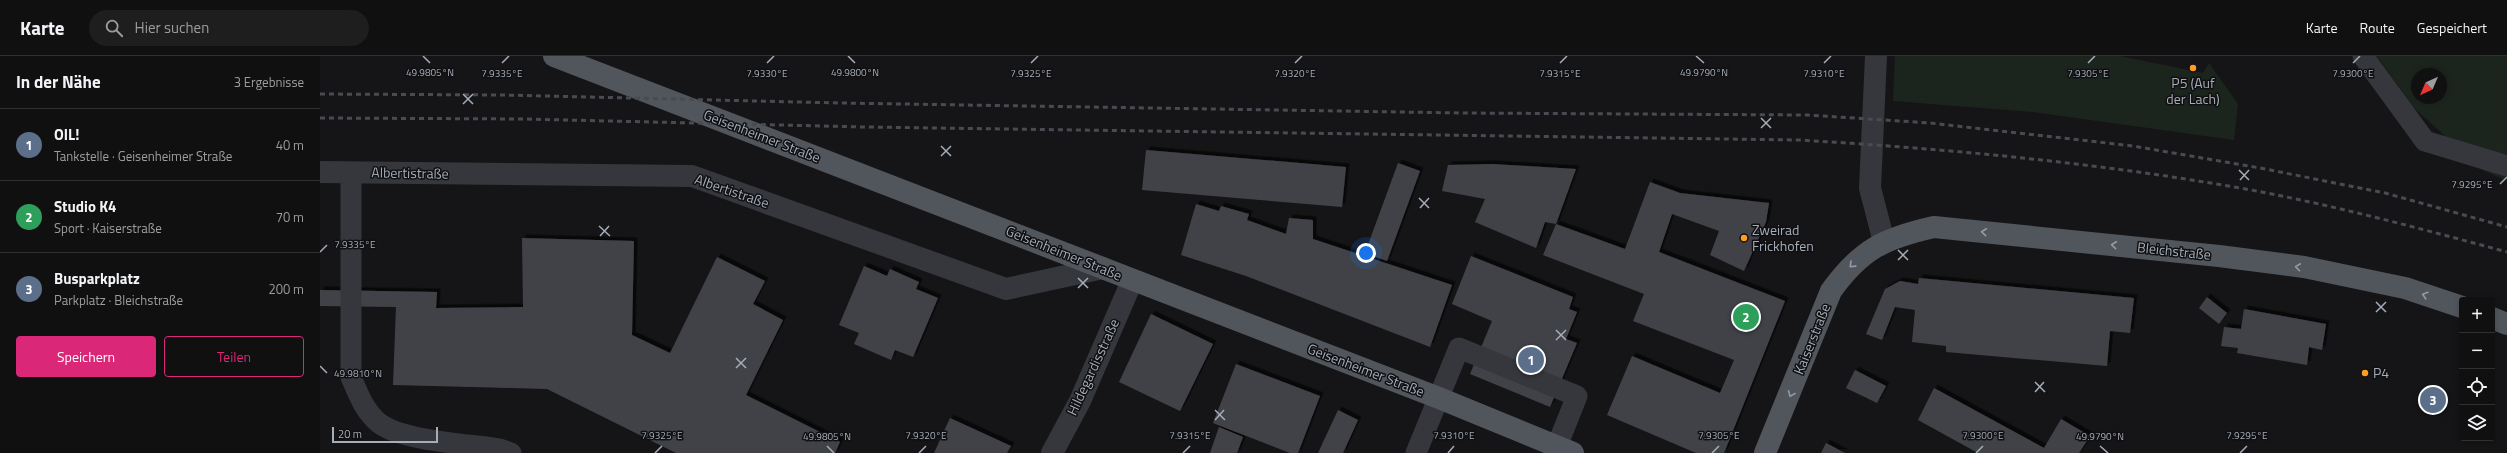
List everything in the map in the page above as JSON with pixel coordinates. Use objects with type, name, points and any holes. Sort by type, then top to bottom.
[{"type":"main road","name":"Geisenheimer Straße","points":[[554,56],[1102,268],[1132,281],[1439,398],[1565,449]]},
{"type":"main road","name":"Bleichstraße","points":[[1884,242],[1908,233],[1934,227],[2219,256],[2364,278],[2405,288],[2459,306]]},
{"type":"main road","name":"Kaiserstraße","points":[[1765,453],[1831,291],[1846,271],[1862,255],[1884,242]]},
{"type":"main road","points":[[2495,319],[2507,324]]},
{"type":"street","points":[[1876,56],[1870,188],[1884,242]]},
{"type":"street","name":"Albertistraße","points":[[320,172],[692,176],[1006,289],[1102,268]]},
{"type":"street","name":"Hildegardisstraße","points":[[1052,453],[1080,400],[1132,281]]},
{"type":"lane","points":[[2363,56],[2425,141],[2507,166]]},
{"type":"lane","points":[[351,172],[351,376],[363,404],[379,423],[398,434],[500,449],[511,453]]},
{"type":"lane","points":[[1416,453],[1459,348],[1577,396],[1565,449]]},
{"type":"shaded area","points":[[1895,56],[2120,56],[2203,73],[2209,63],[2238,104],[2234,140],[2033,112],[1893,101]]},
{"type":"shaded area","points":[[2377,56],[2507,56],[2507,181],[2483,170],[2411,104],[2447,104],[2447,68],[2411,68],[2411,104]]},
{"type":"building","points":[[1146,150],[1346,167],[1342,207],[1142,190]]},
{"type":"building","points":[[1398,163],[1420,171],[1387,261],[1365,253]]},
{"type":"building","points":[[1492,164],[1576,169],[1556,224],[1545,222],[1536,248],[1475,222],[1485,199],[1442,191],[1448,165]]},
{"type":"building","points":[[1650,182],[1680,193],[1769,203],[1766,222],[1744,271],[1710,255],[1719,231],[1672,214],[1659,252],[1785,301],[1724,453],[1696,453],[1607,415],[1632,356],[1720,393],[1734,360],[1633,321],[1644,294],[1543,255],[1556,224],[1625,249]]},
{"type":"building","points":[[1196,204],[1219,211],[1221,206],[1249,214],[1247,220],[1286,234],[1289,218],[1313,220],[1313,239],[1452,285],[1430,347],[1246,276],[1181,255]]},
{"type":"building","points":[[522,238],[634,241],[632,335],[670,353],[717,257],[765,281],[753,304],[783,320],[746,395],[840,442],[835,453],[676,453],[547,389],[393,385],[396,307],[320,306],[320,290],[437,292],[436,308],[523,307]]},
{"type":"building","points":[[1471,256],[1573,297],[1569,309],[1577,312],[1566,339],[1577,343],[1550,407],[1470,374],[1492,321],[1452,304]]},
{"type":"building","points":[[864,266],[887,276],[890,269],[919,282],[916,289],[938,298],[913,357],[895,350],[891,360],[854,344],[859,333],[839,325]]},
{"type":"building","points":[[1919,278],[2134,298],[2130,333],[2110,331],[2107,366],[1946,352],[1946,346],[1912,342],[1915,310],[1895,307],[1882,340],[1866,334],[1885,289],[1900,281],[1918,284]]},
{"type":"building","points":[[2207,297],[2227,313],[2219,324],[2199,308]]},
{"type":"building","points":[[2244,309],[2326,324],[2322,350],[2309,347],[2307,365],[2237,353],[2238,348],[2221,346],[2224,327],[2241,329]]},
{"type":"building","points":[[1151,314],[1213,344],[1180,411],[1119,382]]},
{"type":"building","points":[[1236,364],[1320,396],[1298,453],[1290,453],[1213,423]]},
{"type":"building","points":[[1855,370],[1886,386],[1877,403],[1846,388]]},
{"type":"building","points":[[1934,388],[2044,448],[2061,419],[2090,436],[2079,453],[1978,453],[1918,420]]},
{"type":"building","points":[[1338,410],[1358,420],[1343,453],[1318,453]]},
{"type":"building","points":[[950,418],[1011,446],[1007,453],[934,453]]},
{"type":"building","points":[[1219,427],[1243,437],[1237,453],[1210,453]]},
{"type":"building","points":[[1826,443],[1845,453],[1821,453]]},
{"type":"railway","points":[[320,94],[503,95],[840,103],[1463,113],[1807,115],[1930,123],[2133,146],[2260,168],[2385,193],[2507,227]]},
{"type":"railway","points":[[320,118],[523,119],[865,127],[1799,140],[2025,158],[2195,180],[2315,203],[2411,226],[2507,252]]},
{"type":"place","name":"P5 (Auf der Lach)","points":[[2193,68]]},
{"type":"place","name":"Zweirad Frickhofen","points":[[1744,238]]},
{"type":"place","name":"Studio K4","points":[[1746,317]]},
{"type":"place","name":"OIL!","points":[[1531,360]]},
{"type":"place","name":"P4","points":[[2365,373]]},
{"type":"place","name":"Busparkplatz","points":[[2433,400]]}]
